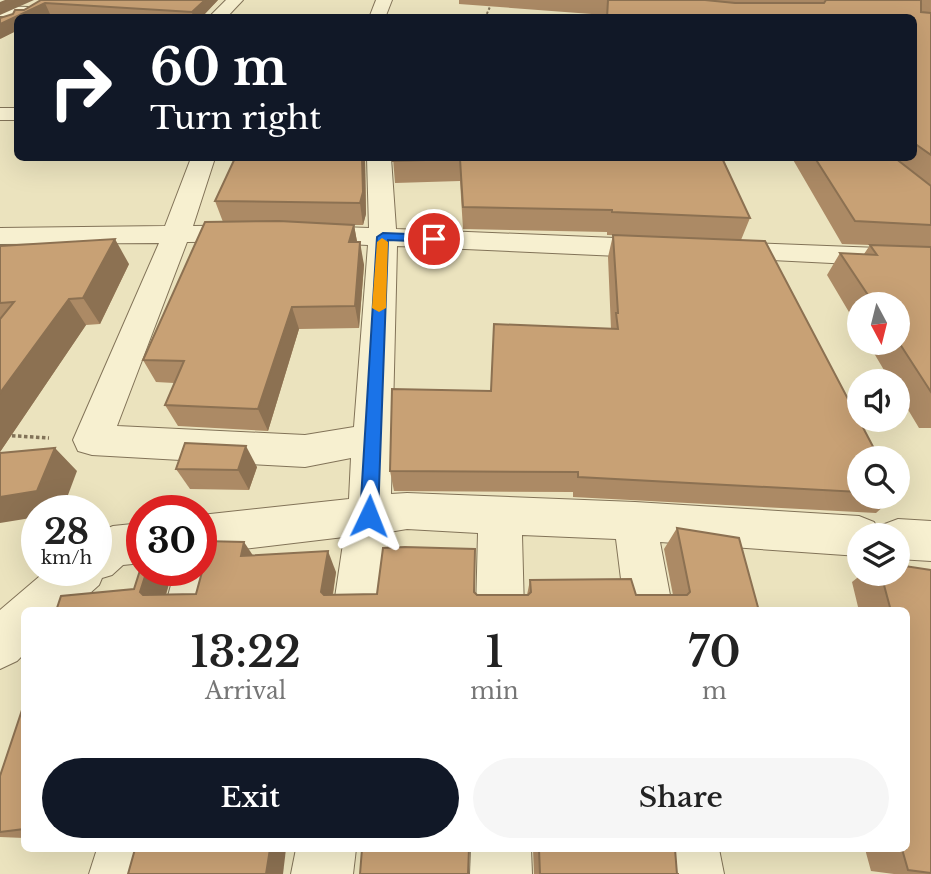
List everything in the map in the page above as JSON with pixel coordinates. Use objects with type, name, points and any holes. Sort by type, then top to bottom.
[{"type":"street","points":[[220,14],[235,0]]},
{"type":"street","points":[[203,161],[177,232],[92,440],[305,451],[372,439]]},
{"type":"street","points":[[358,607],[369,516],[383,237],[379,161]]},
{"type":"street","points":[[0,236],[177,232],[383,237],[931,259]]},
{"type":"street","points":[[217,547],[369,516],[407,511],[635,521],[847,535]]},
{"type":"street","points":[[500,515],[500,607]]},
{"type":"street","points":[[635,521],[648,607]]},
{"type":"street","points":[[910,540],[931,541]]},
{"type":"street","points":[[39,607],[64,586]]},
{"type":"street","points":[[189,607],[194,586]]},
{"type":"street","points":[[0,644],[21,623]]},
{"type":"street","points":[[120,874],[126,852]]},
{"type":"street","points":[[323,874],[326,852]]},
{"type":"street","points":[[500,852],[500,874]]},
{"type":"street","points":[[689,852],[693,874]]},
{"type":"building","points":[[41,0],[205,0],[192,12],[45,3],[21,14],[14,14],[14,17],[0,24],[0,18],[13,14],[15,10],[24,10]]},
{"type":"building","points":[[608,0],[824,3],[826,0],[921,0],[921,12],[931,13],[931,155],[917,145],[917,14],[607,14]]},
{"type":"building","points":[[234,161],[362,161],[363,192],[360,203],[215,201]]},
{"type":"building","points":[[460,161],[723,161],[750,218],[612,210],[463,207]]},
{"type":"building","points":[[817,161],[899,161],[931,186],[931,225],[855,221]]},
{"type":"building","points":[[279,221],[354,225],[349,242],[360,242],[355,306],[292,307],[258,409],[165,405],[184,361],[143,360],[205,222]]},
{"type":"building","points":[[613,235],[765,241],[847,397],[847,432],[865,432],[873,446],[847,446],[847,491],[578,477],[578,472],[390,471],[392,389],[491,391],[494,324],[618,329]]},
{"type":"building","points":[[115,239],[83,298],[69,299],[0,393],[0,319],[14,302],[0,303],[0,246]]},
{"type":"building","points":[[870,245],[931,247],[931,392],[907,355],[910,355],[910,292],[866,292],[840,253],[877,255]]},
{"type":"building","points":[[185,443],[246,446],[238,470],[176,469]]},
{"type":"building","points":[[55,448],[37,491],[0,497],[0,453]]},
{"type":"building","points":[[677,528],[739,538],[758,607],[57,607],[61,596],[134,589],[135,586],[142,586],[140,592],[143,595],[196,594],[198,586],[217,586],[217,541],[244,542],[241,556],[328,551],[321,592],[324,595],[377,594],[383,548],[405,547],[475,549],[474,592],[477,595],[528,595],[531,592],[530,580],[631,579],[636,595],[687,595],[690,592]]},
{"type":"building","points":[[910,567],[931,570],[931,873],[908,870],[903,852],[910,852],[910,607],[890,607],[884,586],[910,586]]},
{"type":"building","points":[[21,713],[21,829],[0,832],[0,776]]},
{"type":"building","points":[[134,852],[270,852],[266,874],[128,874]]},
{"type":"building","points":[[362,852],[469,852],[468,874],[360,874]]},
{"type":"building","points":[[539,852],[675,852],[677,874],[540,874]]},
{"type":"slow traffic","points":[[379,308],[382,242]]},
{"type":"route","points":[[369,516],[383,237],[434,239]]}]
